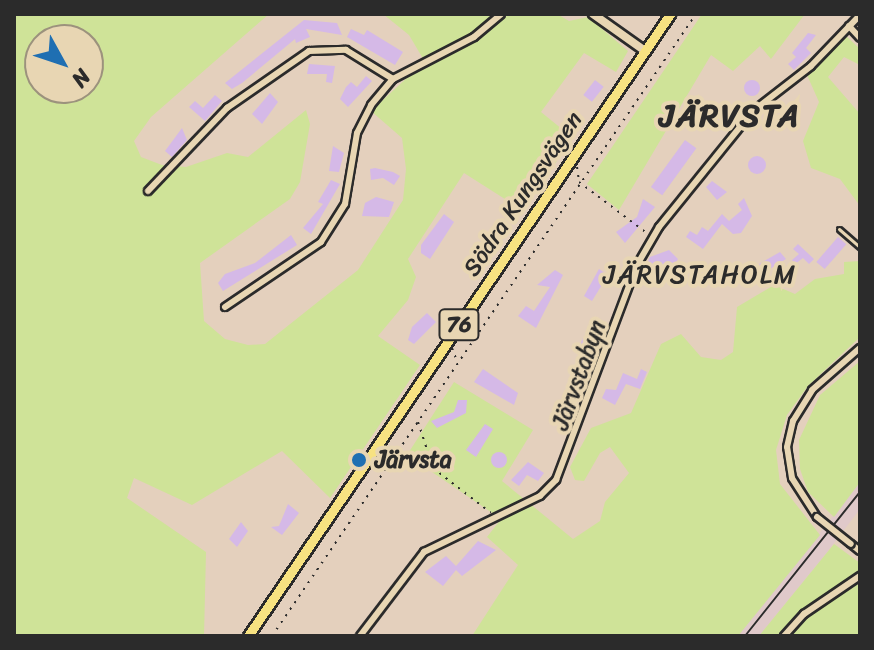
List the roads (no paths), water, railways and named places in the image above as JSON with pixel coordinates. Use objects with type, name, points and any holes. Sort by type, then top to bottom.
[{"type":"main road","name":"Södra Kungsvägen","points":[[248,636],[670,14]]},
{"type":"street","points":[[225,307],[321,242],[345,204],[357,133],[371,105],[393,79],[474,37],[501,14]]},
{"type":"street","points":[[593,14],[647,48]]},
{"type":"street","name":"Järvstabyn","points":[[360,636],[424,552],[540,496],[556,480],[652,237],[753,111],[811,66],[860,15]]},
{"type":"street","points":[[849,26],[860,38]]},
{"type":"street","points":[[148,191],[227,108],[309,51],[346,50],[393,79]]},
{"type":"street","points":[[860,348],[812,390],[793,421],[787,447],[792,478],[817,517],[860,551]]},
{"type":"street","points":[[784,636],[804,614],[860,576]]},
{"type":"lane","points":[[839,229],[860,247]]},
{"type":"railway","points":[[745,636],[860,492]]},
{"type":"place","name":"Järvsta","points":[[359,460]]},
{"type":"district","name":"JÄRVSTA","points":[[730,116]]},
{"type":"district","name":"JÄRVSTAHOLM","points":[[700,275]]}]
